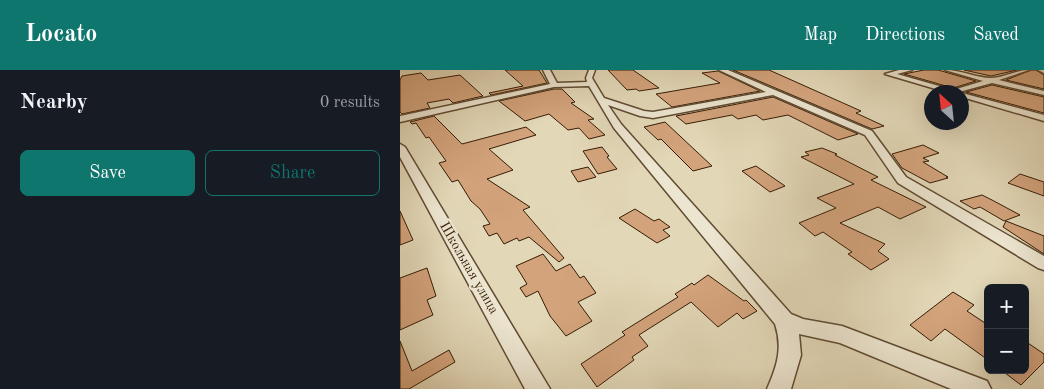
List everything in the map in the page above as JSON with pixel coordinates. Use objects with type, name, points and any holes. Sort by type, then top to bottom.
[{"type":"street","points":[[546,70],[554,85]]},
{"type":"street","points":[[592,70],[589,78],[591,84],[617,126],[784,320],[790,337],[791,356],[779,389]]},
{"type":"street","points":[[722,70],[771,93],[870,133],[902,180],[1044,264]]},
{"type":"street","points":[[909,70],[888,74],[928,85]]},
{"type":"street","points":[[948,70],[1044,93]]},
{"type":"street","points":[[969,87],[1026,70]]},
{"type":"street","points":[[400,120],[554,85],[591,84]]},
{"type":"street","points":[[601,100],[643,114],[653,115],[771,93]]},
{"type":"street","points":[[969,97],[1044,118]]},
{"type":"street","name":"Школьная улица","points":[[400,147],[538,389]]},
{"type":"street","points":[[784,320],[842,335],[978,389]]},
{"type":"building","points":[[505,70],[539,70],[547,83],[491,95],[489,93],[523,86]]},
{"type":"building","points":[[608,70],[633,70],[659,88],[639,91],[636,89],[627,90]]},
{"type":"building","points":[[733,70],[769,70],[861,111],[856,113],[884,126],[872,129]]},
{"type":"building","points":[[924,70],[938,70],[976,81],[963,85],[942,85],[904,74]]},
{"type":"building","points":[[964,70],[1017,70],[991,76]]},
{"type":"building","points":[[1031,70],[1036,70],[1044,75],[1044,89],[1006,80]]},
{"type":"building","points":[[718,71],[760,91],[672,107],[656,94],[720,83],[702,73]]},
{"type":"building","points":[[421,73],[428,80],[460,75],[483,96],[453,103],[449,99],[427,103],[430,108],[402,114],[400,112],[400,80],[402,76]]},
{"type":"building","points":[[992,85],[1044,97],[1044,113],[969,93],[969,91]]},
{"type":"building","points":[[562,89],[575,102],[571,103],[594,119],[588,120],[605,135],[589,139],[579,128],[568,130],[549,114],[525,121],[499,101]]},
{"type":"building","points":[[773,97],[858,134],[838,140],[788,115],[763,120],[756,115],[738,119],[732,115],[686,124],[676,116]]},
{"type":"building","points":[[434,116],[462,144],[526,127],[536,135],[489,149],[513,170],[487,179],[530,207],[523,210],[564,258],[559,262],[529,237],[519,241],[517,238],[504,244],[497,233],[489,236],[483,226],[490,224],[480,209],[471,201],[458,180],[452,182],[439,163],[446,161],[429,137],[426,138],[416,123],[412,124],[410,122]]},
{"type":"building","points":[[665,122],[712,166],[693,171],[661,139],[658,140],[644,127]]},
{"type":"building","points":[[923,145],[939,153],[923,158],[929,161],[923,162],[948,178],[930,183],[902,168],[892,154]]},
{"type":"building","points":[[602,147],[609,156],[607,157],[617,169],[598,174],[583,151]]},
{"type":"building","points":[[822,148],[837,154],[835,155],[878,177],[871,180],[926,207],[900,219],[878,207],[840,223],[885,244],[878,251],[889,259],[871,270],[848,254],[852,252],[823,232],[815,236],[799,223],[836,208],[817,198],[854,184],[801,157],[809,155],[805,152]]},
{"type":"building","points":[[756,166],[785,186],[770,192],[742,171]]},
{"type":"building","points":[[588,167],[596,177],[578,182],[571,171]]},
{"type":"building","points":[[1020,174],[1044,182],[1044,196],[1008,183]]},
{"type":"building","points":[[982,195],[1020,215],[1004,221],[980,207],[974,209],[960,201]]},
{"type":"building","points":[[635,209],[654,221],[659,219],[670,227],[663,230],[670,236],[657,243],[619,218]]},
{"type":"building","points":[[400,211],[413,240],[400,245]]},
{"type":"building","points":[[1006,221],[1044,236],[1044,254],[1003,227]]},
{"type":"building","points":[[543,254],[556,271],[570,264],[580,278],[584,276],[596,293],[578,302],[592,321],[566,336],[550,316],[538,291],[526,297],[520,288],[527,284],[516,266]]},
{"type":"building","points":[[427,268],[436,296],[427,300],[433,315],[400,330],[400,278]]},
{"type":"building","points":[[708,275],[744,301],[746,300],[757,311],[743,319],[737,313],[718,327],[691,302],[639,335],[648,346],[632,357],[634,360],[597,387],[581,364],[625,335],[622,332],[678,297],[675,294],[692,283],[694,285]]},
{"type":"building","points":[[953,292],[974,305],[967,311],[984,322],[984,357],[945,329],[931,341],[910,325]]},
{"type":"building","points":[[400,341],[412,371],[449,350],[455,362],[409,389],[400,389]]},
{"type":"building","points":[[1029,344],[1044,354],[1044,362],[1021,385],[1006,374],[1029,374]]}]
